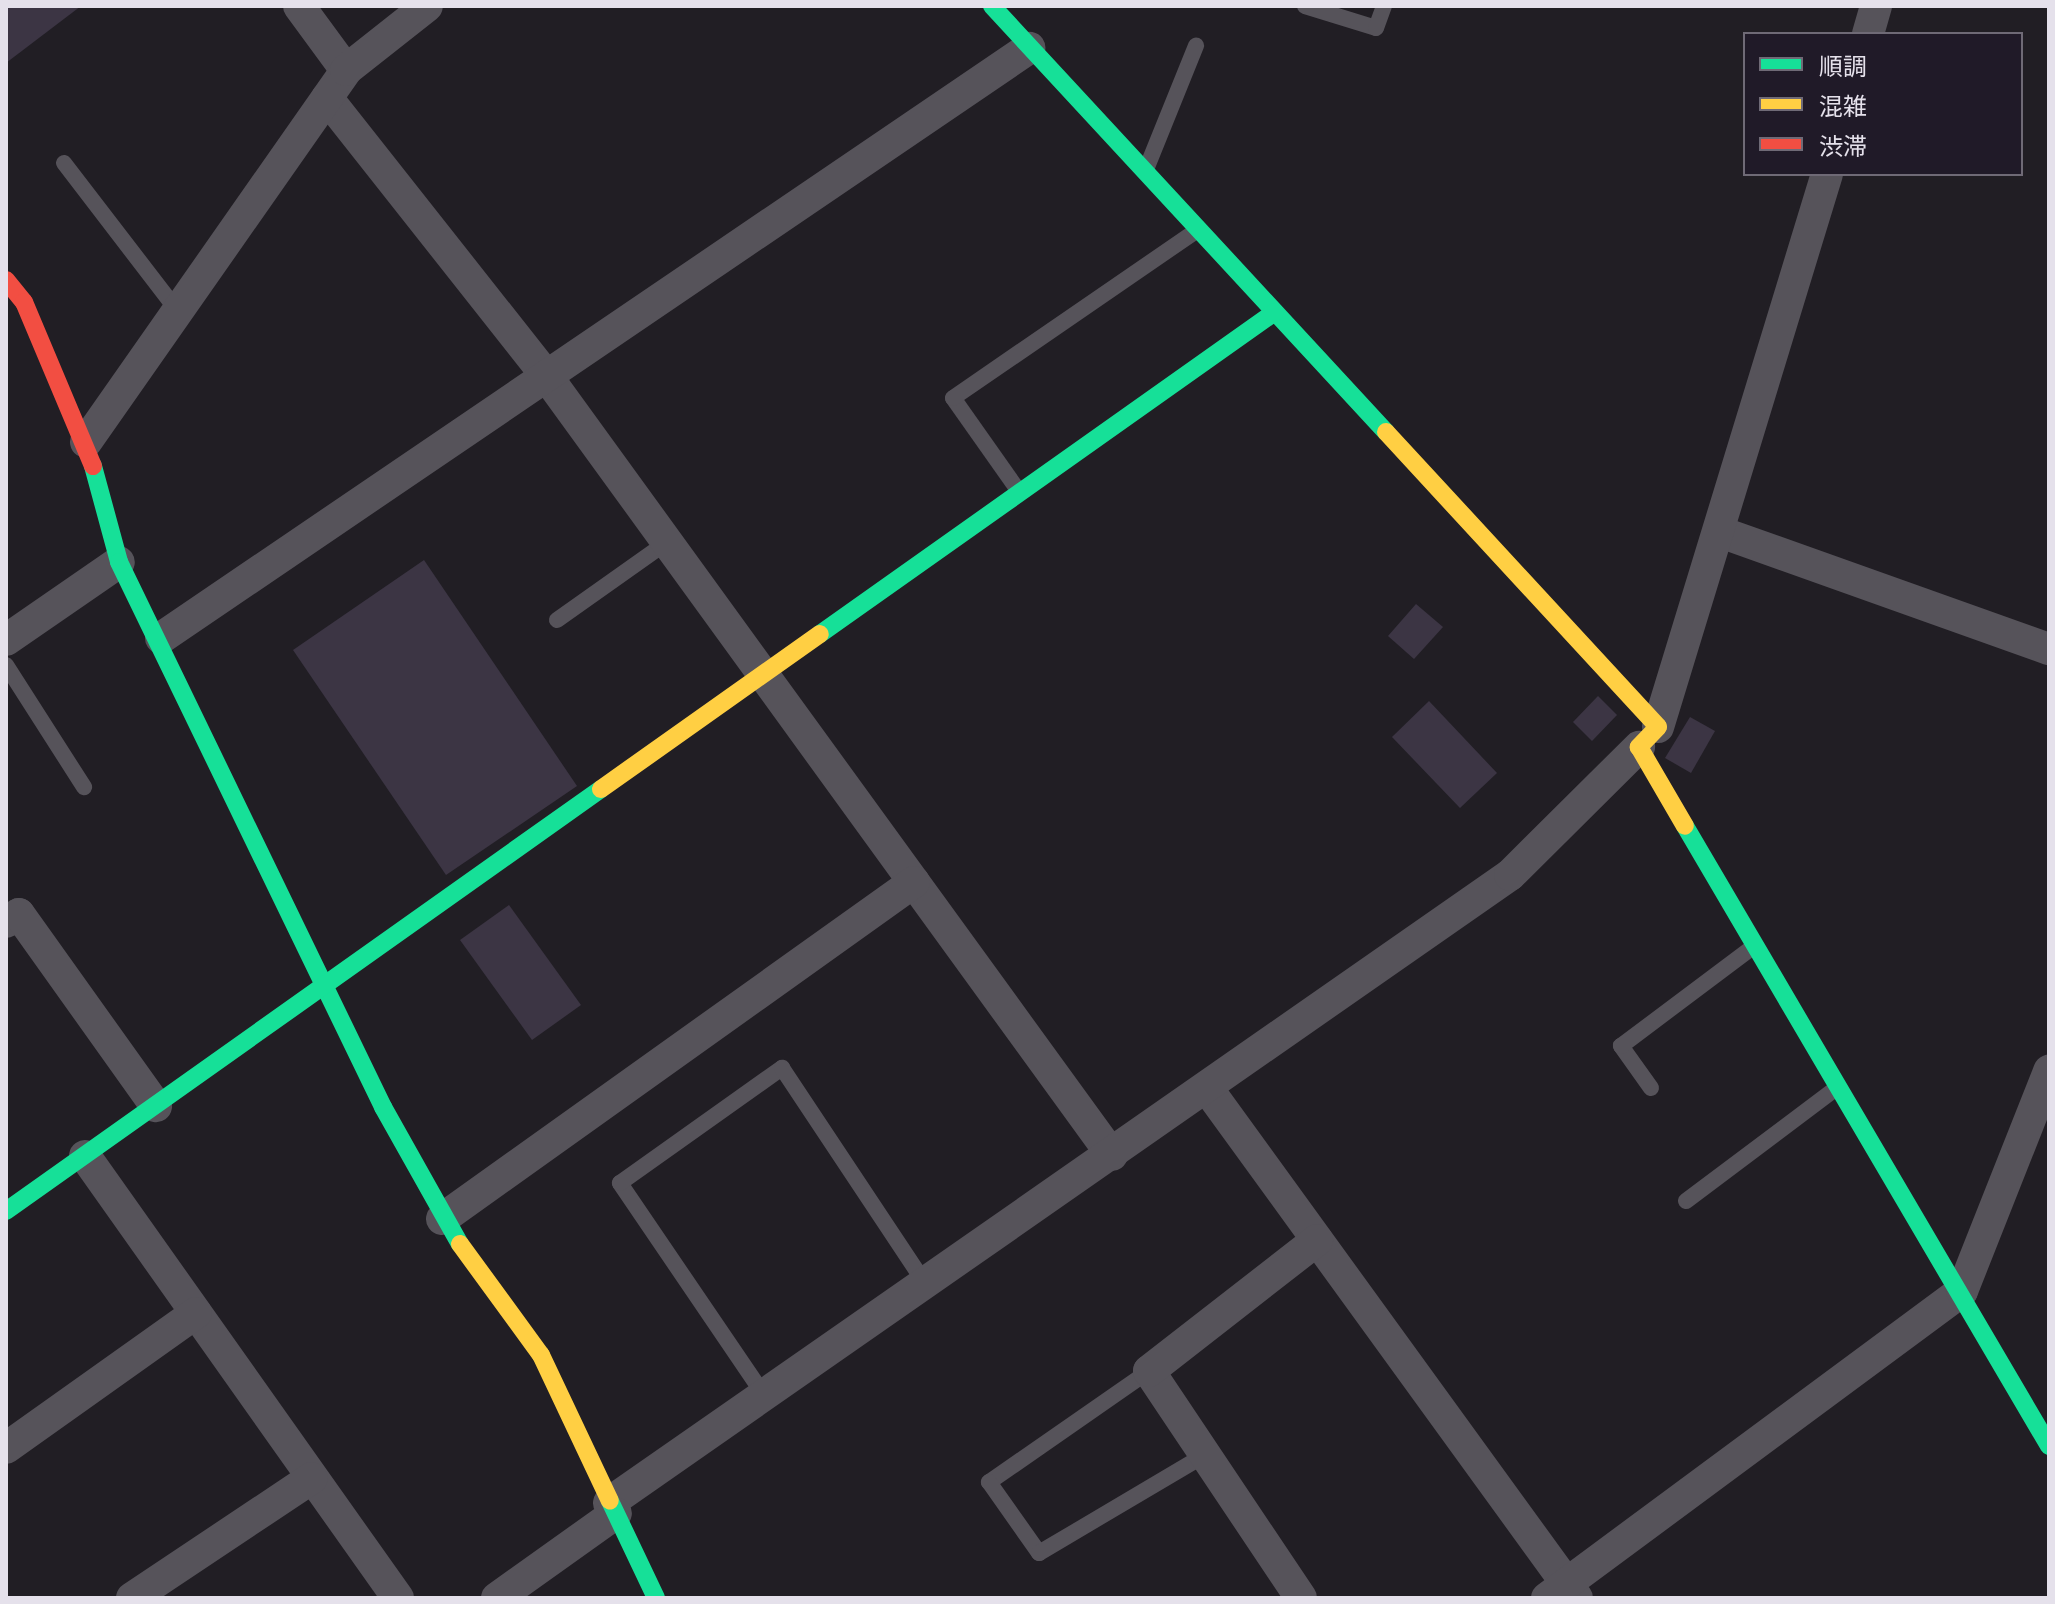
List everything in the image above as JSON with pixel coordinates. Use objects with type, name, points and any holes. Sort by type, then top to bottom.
[{"type":"street","points":[[299,6],[346,70]]},
{"type":"street","points":[[86,442],[346,70],[427,6]]},
{"type":"street","points":[[992,6],[1275,312],[1648,737],[1755,945],[1962,1291],[2049,1446]]},
{"type":"street","points":[[1869,32],[1876,6]]},
{"type":"street","points":[[161,638],[548,378],[1029,48]]},
{"type":"street","points":[[327,98],[548,378],[1112,1155]]},
{"type":"street","points":[[497,1598],[613,1508],[1510,875],[1648,737],[1723,533],[1826,176]]},
{"type":"street","points":[[6,280],[24,302],[86,442],[119,562],[161,638],[442,1219],[541,1355],[656,1598]]},
{"type":"street","points":[[6,1211],[329,987],[1275,312]]},
{"type":"street","points":[[1723,533],[2049,649]]},
{"type":"street","points":[[6,640],[119,562]]},
{"type":"street","points":[[442,1219],[914,882]]},
{"type":"street","points":[[6,922],[19,914],[156,1106]]},
{"type":"street","points":[[1207,1088],[1564,1593],[1962,1291],[2049,1071]]},
{"type":"street","points":[[85,1156],[398,1598]]},
{"type":"street","points":[[1301,1598],[1149,1371],[1317,1240]]},
{"type":"street","points":[[6,1448],[196,1313]]},
{"type":"street","points":[[132,1598],[312,1478]]},
{"type":"lane","points":[[1305,6],[1376,28],[1384,6]]},
{"type":"lane","points":[[1145,170],[1196,46]]},
{"type":"lane","points":[[64,163],[179,313]]},
{"type":"lane","points":[[1021,494],[953,398],[1198,229]]},
{"type":"lane","points":[[557,620],[667,542]]},
{"type":"lane","points":[[6,665],[84,787]]},
{"type":"lane","points":[[1651,1088],[1621,1046],[1755,945]]},
{"type":"lane","points":[[767,1400],[620,1183],[782,1068],[928,1287]]},
{"type":"lane","points":[[1686,1201],[1838,1087]]},
{"type":"lane","points":[[1149,1371],[989,1482],[1039,1553],[1205,1455]]},
{"type":"building","points":[[6,6],[81,6],[6,63]]},
{"type":"building","points":[[424,560],[577,786],[446,875],[293,650]]},
{"type":"building","points":[[1416,604],[1443,627],[1414,659],[1388,636]]},
{"type":"building","points":[[1598,696],[1617,715],[1592,741],[1573,722]]},
{"type":"building","points":[[1429,701],[1497,773],[1460,808],[1392,737]]},
{"type":"building","points":[[1690,717],[1715,731],[1691,773],[1665,758]]},
{"type":"building","points":[[509,905],[581,1005],[532,1040],[460,940]]},
{"type":"traffic: fast","points":[[992,6],[1386,432]]},
{"type":"traffic: fast","points":[[820,634],[1275,312]]},
{"type":"traffic: fast","points":[[93,466],[119,562],[383,1107],[460,1244]]},
{"type":"traffic: fast","points":[[6,1211],[601,789]]},
{"type":"traffic: fast","points":[[1685,826],[2049,1446]]},
{"type":"traffic: fast","points":[[610,1501],[656,1598]]},
{"type":"traffic: slow","points":[[1386,432],[1658,727],[1639,747],[1685,826]]},
{"type":"traffic: slow","points":[[601,789],[820,634]]},
{"type":"traffic: slow","points":[[460,1244],[541,1355],[610,1501]]},
{"type":"traffic: jam","points":[[6,280],[24,302],[93,466]]}]
